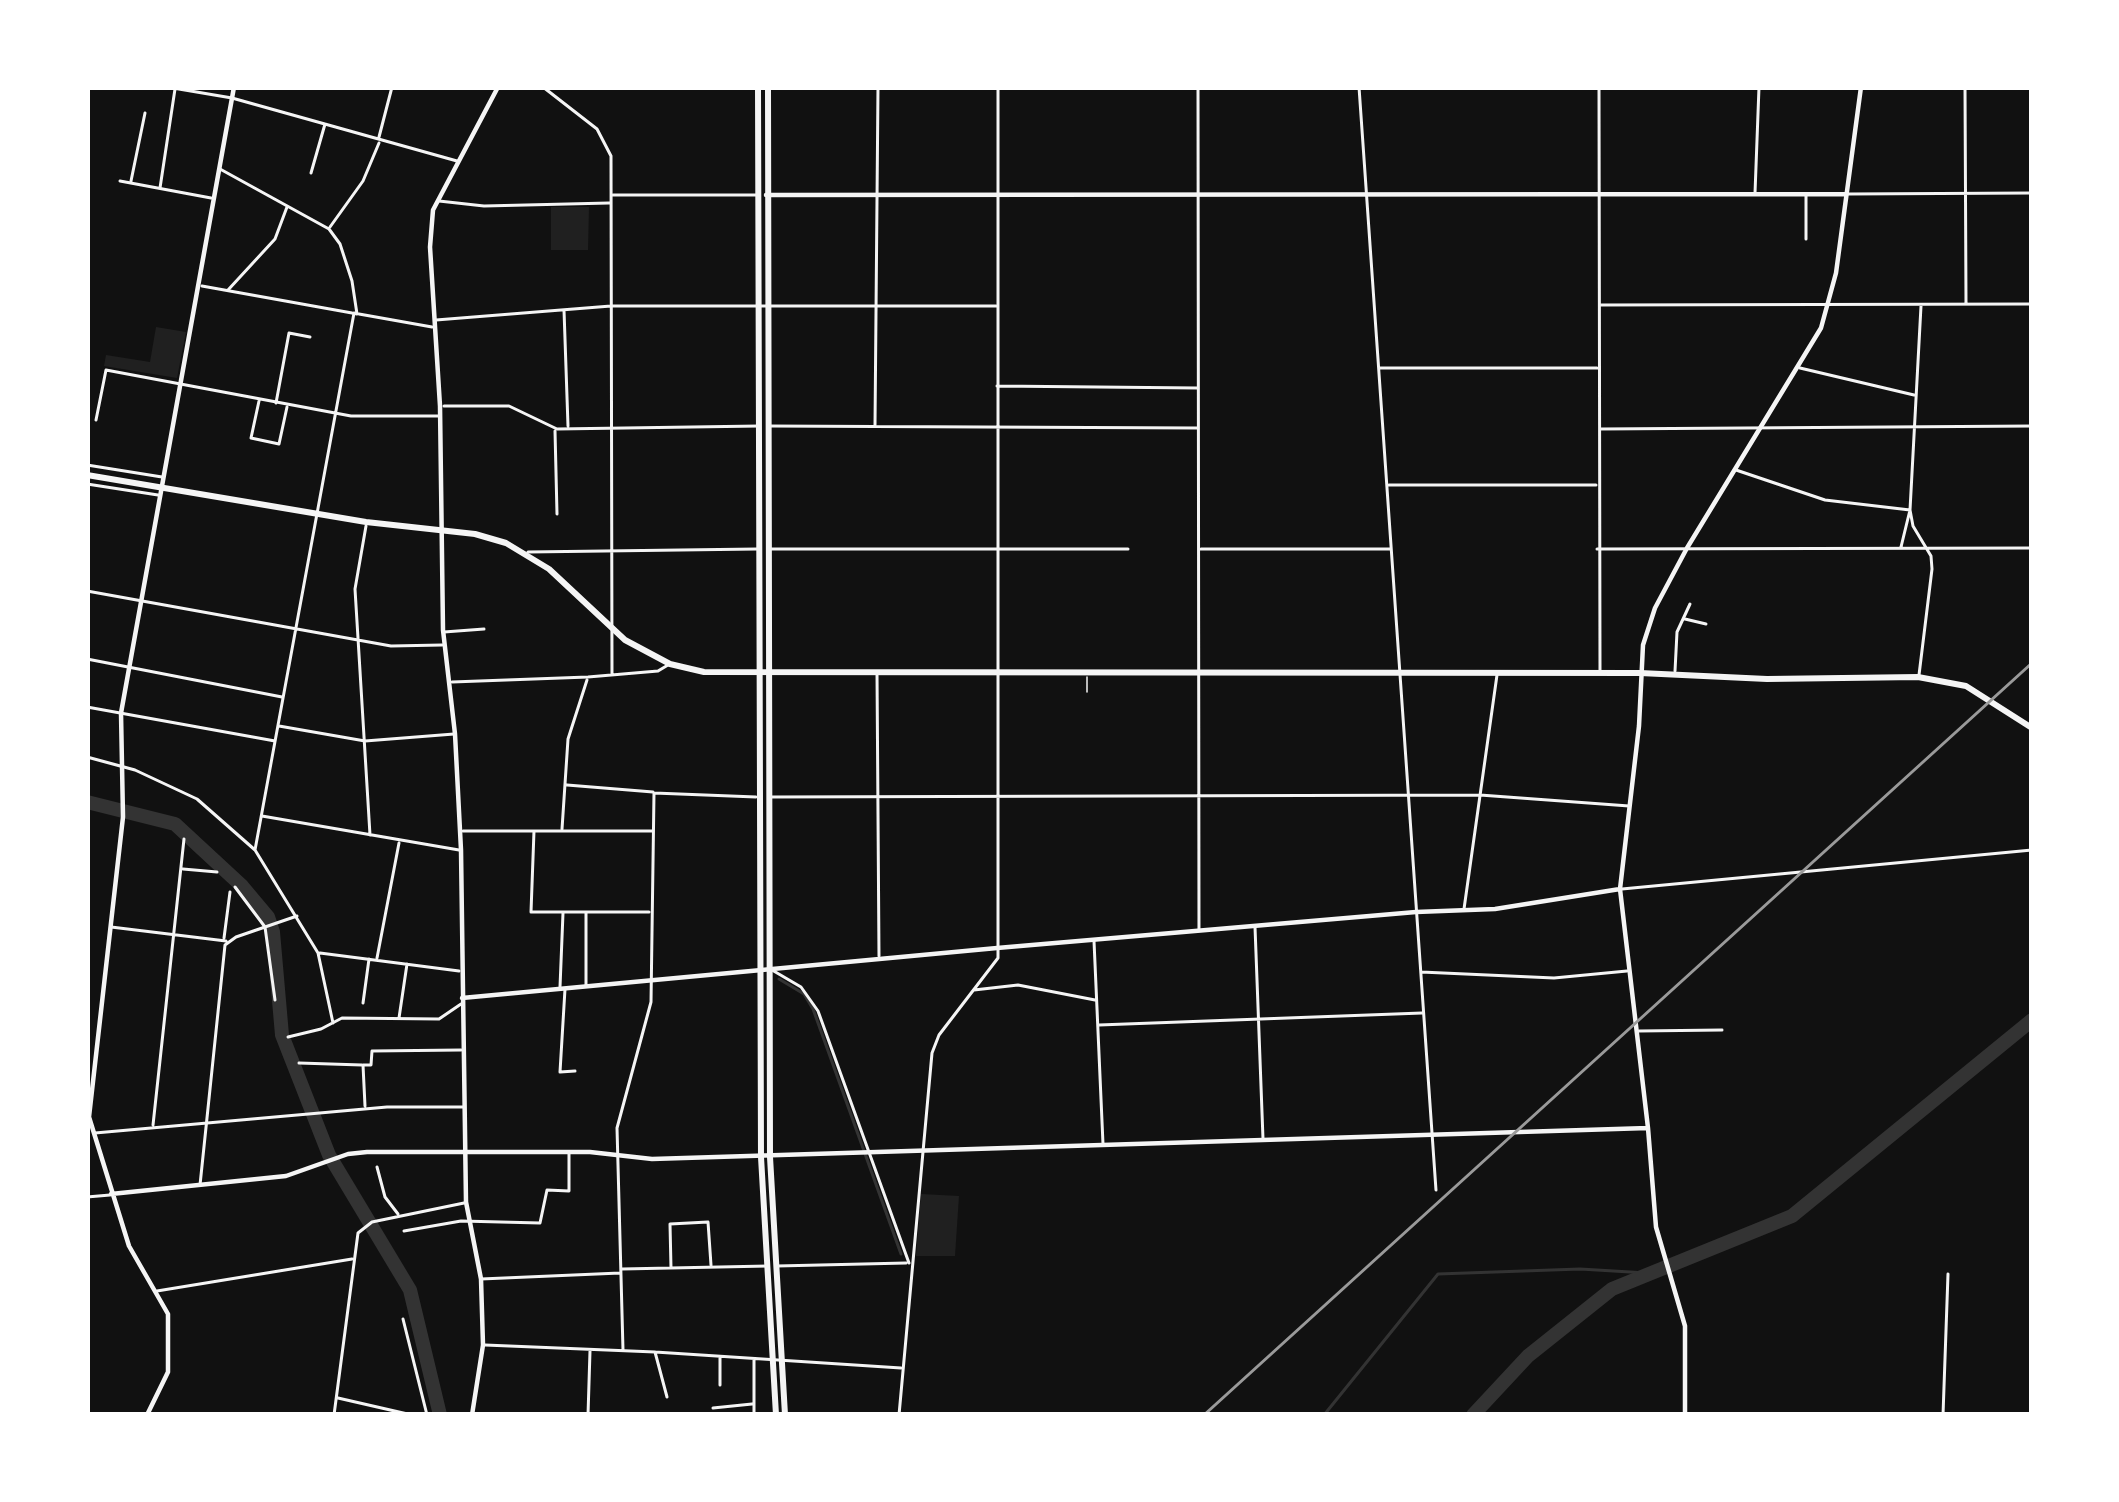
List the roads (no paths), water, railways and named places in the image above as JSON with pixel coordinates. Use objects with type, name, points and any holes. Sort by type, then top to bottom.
[{"type":"main road","points":[[758,87],[764,195]]},
{"type":"main road","points":[[768,87],[764,195],[766,1157],[781,1415]]},
{"type":"main road","points":[[87,475],[366,522],[475,534],[526,552],[610,628],[670,664],[704,672],[1401,671],[1640,673],[1767,680],[1918,676],[1966,686],[2032,728]]},
{"type":"street","points":[[167,87],[232,98],[458,162]]},
{"type":"street","points":[[147,1415],[168,1372],[168,1314],[134,1257],[111,1194],[90,1130],[91,1099],[124,808],[121,713],[234,87]]},
{"type":"street","points":[[329,229],[363,181],[392,87]]},
{"type":"street","points":[[472,1415],[484,1346],[481,1279],[466,1202],[461,850],[443,632],[440,406],[430,247],[437,201],[498,87]]},
{"type":"street","points":[[543,87],[605,138],[611,156],[612,674]]},
{"type":"street","points":[[875,426],[878,87]]},
{"type":"street","points":[[898,1415],[932,1053],[939,1035],[998,958],[998,87]]},
{"type":"street","points":[[1198,87],[1199,932]]},
{"type":"street","points":[[1359,87],[1436,1190]]},
{"type":"street","points":[[1598,87],[1600,674]]},
{"type":"street","points":[[1755,194],[1759,87]]},
{"type":"street","points":[[1685,1415],[1684,1326],[1656,1227],[1620,890],[1639,726],[1640,673],[1646,630],[1688,548],[1812,349],[1829,305],[1861,87]]},
{"type":"street","points":[[1965,87],[1966,304]]},
{"type":"street","points":[[160,188],[176,88]]},
{"type":"street","points":[[130,183],[145,113]]},
{"type":"street","points":[[311,173],[325,124]]},
{"type":"street","points":[[219,168],[329,229],[346,262],[356,314],[255,850]]},
{"type":"street","points":[[120,181],[213,198]]},
{"type":"street","points":[[611,195],[2032,193]]},
{"type":"street","points":[[1806,239],[1807,194]]},
{"type":"street","points":[[437,201],[484,206],[611,202]]},
{"type":"street","points":[[229,290],[275,238],[288,205]]},
{"type":"street","points":[[198,285],[435,324],[611,306],[998,306]]},
{"type":"street","points":[[1598,304],[2032,304]]},
{"type":"street","points":[[1901,549],[1910,510],[1921,305]]},
{"type":"street","points":[[564,310],[568,428]]},
{"type":"street","points":[[276,404],[290,333],[310,337]]},
{"type":"street","points":[[94,368],[337,414],[440,416]]},
{"type":"street","points":[[1379,368],[1599,368]]},
{"type":"street","points":[[1799,368],[1916,395]]},
{"type":"street","points":[[96,420],[106,370]]},
{"type":"street","points":[[998,386],[1198,388]]},
{"type":"street","points":[[259,400],[251,438],[279,444],[287,405]]},
{"type":"street","points":[[440,406],[509,406],[555,428],[1198,428]]},
{"type":"street","points":[[1598,429],[2032,426]]},
{"type":"street","points":[[555,428],[557,514]]},
{"type":"street","points":[[87,465],[161,486]]},
{"type":"street","points":[[1736,470],[1826,500],[1910,510]]},
{"type":"street","points":[[87,484],[161,486]]},
{"type":"street","points":[[1387,485],[1598,485]]},
{"type":"street","points":[[1910,510],[1932,569],[1918,676]]},
{"type":"street","points":[[366,522],[355,589],[370,835]]},
{"type":"street","points":[[1597,549],[2032,548]]},
{"type":"street","points":[[526,552],[1128,549]]},
{"type":"street","points":[[1198,549],[1391,549]]},
{"type":"street","points":[[87,590],[358,641],[444,645]]},
{"type":"street","points":[[1675,674],[1678,632],[1690,604]]},
{"type":"street","points":[[1683,619],[1706,624]]},
{"type":"street","points":[[443,632],[484,629]]},
{"type":"street","points":[[87,659],[284,698]]},
{"type":"street","points":[[448,682],[588,677],[658,671],[670,664]]},
{"type":"street","points":[[878,673],[879,958]]},
{"type":"street","points":[[1463,911],[1498,673]]},
{"type":"street","points":[[562,831],[568,739],[588,677]]},
{"type":"street","points":[[87,707],[277,741]]},
{"type":"street","points":[[279,726],[365,741],[455,734]]},
{"type":"street","points":[[87,757],[122,766],[197,800],[255,850],[318,953],[333,1023]]},
{"type":"street","points":[[566,784],[764,797],[1480,795],[1629,806]]},
{"type":"street","points":[[623,1350],[619,1112],[649,1014],[653,981],[654,793]]},
{"type":"street","points":[[262,816],[461,850]]},
{"type":"street","points":[[460,830],[653,831]]},
{"type":"street","points":[[534,830],[531,912],[651,912]]},
{"type":"street","points":[[153,1126],[184,839]]},
{"type":"street","points":[[377,959],[399,841]]},
{"type":"street","points":[[289,1036],[342,1018],[440,1019],[462,1001],[563,989],[1463,911],[1620,890],[2032,850]]},
{"type":"street","points":[[181,869],[217,872]]},
{"type":"street","points":[[200,1186],[233,890],[266,927],[275,1000]]},
{"type":"street","points":[[562,912],[560,1072],[575,1071]]},
{"type":"street","points":[[586,912],[586,987]]},
{"type":"street","points":[[109,927],[226,940],[298,916]]},
{"type":"street","points":[[1255,927],[1263,1140]]},
{"type":"street","points":[[1094,940],[1103,1146]]},
{"type":"street","points":[[318,953],[462,972]]},
{"type":"street","points":[[363,1003],[370,958]]},
{"type":"street","points":[[399,1019],[407,964]]},
{"type":"street","points":[[765,970],[790,979],[811,996],[911,1263]]},
{"type":"street","points":[[1420,972],[1554,978],[1629,971]]},
{"type":"street","points":[[973,990],[1018,985],[1097,1000]]},
{"type":"street","points":[[1099,1025],[1424,1013]]},
{"type":"street","points":[[1637,1031],[1722,1030]]},
{"type":"street","points":[[299,1063],[371,1065],[372,1051],[463,1050]]},
{"type":"street","points":[[363,1065],[365,1109]]},
{"type":"street","points":[[90,1130],[365,1109],[464,1107]]},
{"type":"street","points":[[87,1197],[286,1176],[367,1153],[766,1157],[1648,1128]]},
{"type":"street","points":[[404,1231],[470,1221],[540,1223],[547,1190],[569,1191],[568,1152]]},
{"type":"street","points":[[377,1167],[385,1197],[399,1216]]},
{"type":"street","points":[[334,1415],[358,1233],[399,1216],[466,1202]]},
{"type":"street","points":[[671,1268],[670,1224],[708,1222],[711,1267]]},
{"type":"street","points":[[157,1291],[353,1259]]},
{"type":"street","points":[[481,1279],[671,1268],[911,1263]]},
{"type":"street","points":[[1943,1415],[1948,1274]]},
{"type":"street","points":[[403,1318],[427,1415]]},
{"type":"street","points":[[484,1346],[590,1348],[902,1369]]},
{"type":"street","points":[[588,1415],[590,1348]]},
{"type":"street","points":[[655,1352],[667,1397]]},
{"type":"street","points":[[720,1356],[720,1385]]},
{"type":"street","points":[[754,1359],[754,1415]]},
{"type":"street","points":[[338,1398],[412,1415]]},
{"type":"street","points":[[713,1408],[754,1404]]},
{"type":"street","points":[[721,1407],[722,1415]]},
{"type":"lane","points":[[1087,673],[1087,692]]},
{"type":"waterway","points":[[87,802],[175,824],[268,917],[282,1035],[329,1155],[410,1290],[440,1415]]},
{"type":"waterway","points":[[779,979],[804,994],[813,1009],[901,1254]]},
{"type":"waterway","points":[[1473,1415],[1528,1356],[1612,1289],[1792,1216],[2032,1020]]},
{"type":"waterway","points":[[1324,1415],[1438,1274],[1580,1269],[1647,1273]]},
{"type":"railway","points":[[1204,1415],[2032,663]]}]
